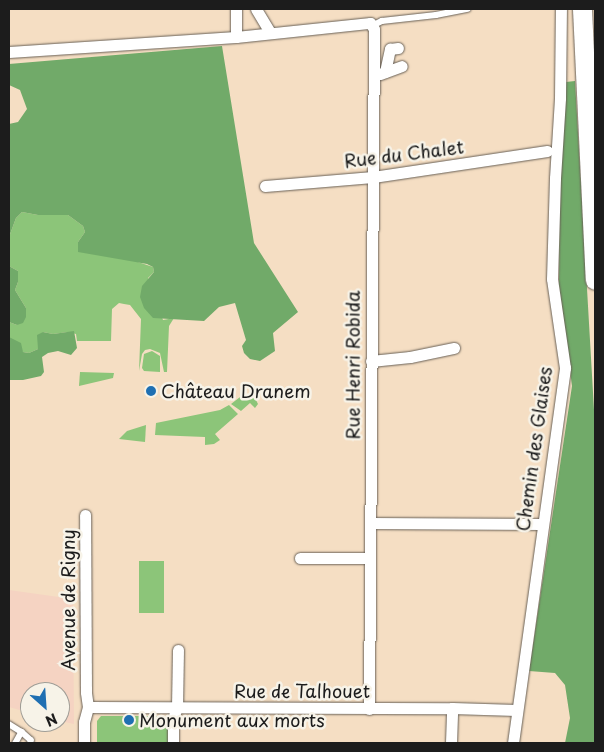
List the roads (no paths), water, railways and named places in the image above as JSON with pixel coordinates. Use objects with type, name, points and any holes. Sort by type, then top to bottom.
[{"type":"main road","points":[[582,9],[595,280]]},
{"type":"street","points":[[236,9],[236,37]]},
{"type":"street","points":[[256,9],[270,32]]},
{"type":"street","name":"Chemin des Glaises","points":[[513,743],[516,710],[565,368],[552,279],[560,98],[561,9]]},
{"type":"street","points":[[9,52],[236,37],[270,32],[371,24]]},
{"type":"street","name":"Rue Henri Robida","points":[[369,709],[372,177],[379,74],[374,29],[371,24]]},
{"type":"street","points":[[379,74],[390,49],[398,48]]},
{"type":"street","points":[[379,74],[402,66]]},
{"type":"street","name":"Rue du Chalet","points":[[265,186],[372,177],[547,151]]},
{"type":"street","points":[[371,361],[410,357],[454,348]]},
{"type":"street","name":"Avenue de Rigny","points":[[84,743],[84,722],[88,707],[86,692],[85,515]]},
{"type":"street","points":[[370,523],[542,524]]},
{"type":"street","points":[[300,558],[369,558]]},
{"type":"street","points":[[173,743],[173,719],[178,707],[178,650]]},
{"type":"street","name":"Rue de Talhouet","points":[[88,707],[452,708],[516,710]]},
{"type":"street","points":[[451,743],[452,708]]},
{"type":"lane","points":[[371,24],[467,9]]},
{"type":"lane","points":[[9,724],[20,731]]},
{"type":"lane","points":[[16,743],[22,732],[31,740],[31,743]]},
{"type":"place","name":"Château Dranem","points":[[151,391]]},
{"type":"place","name":"Monument aux morts","points":[[129,720]]}]
